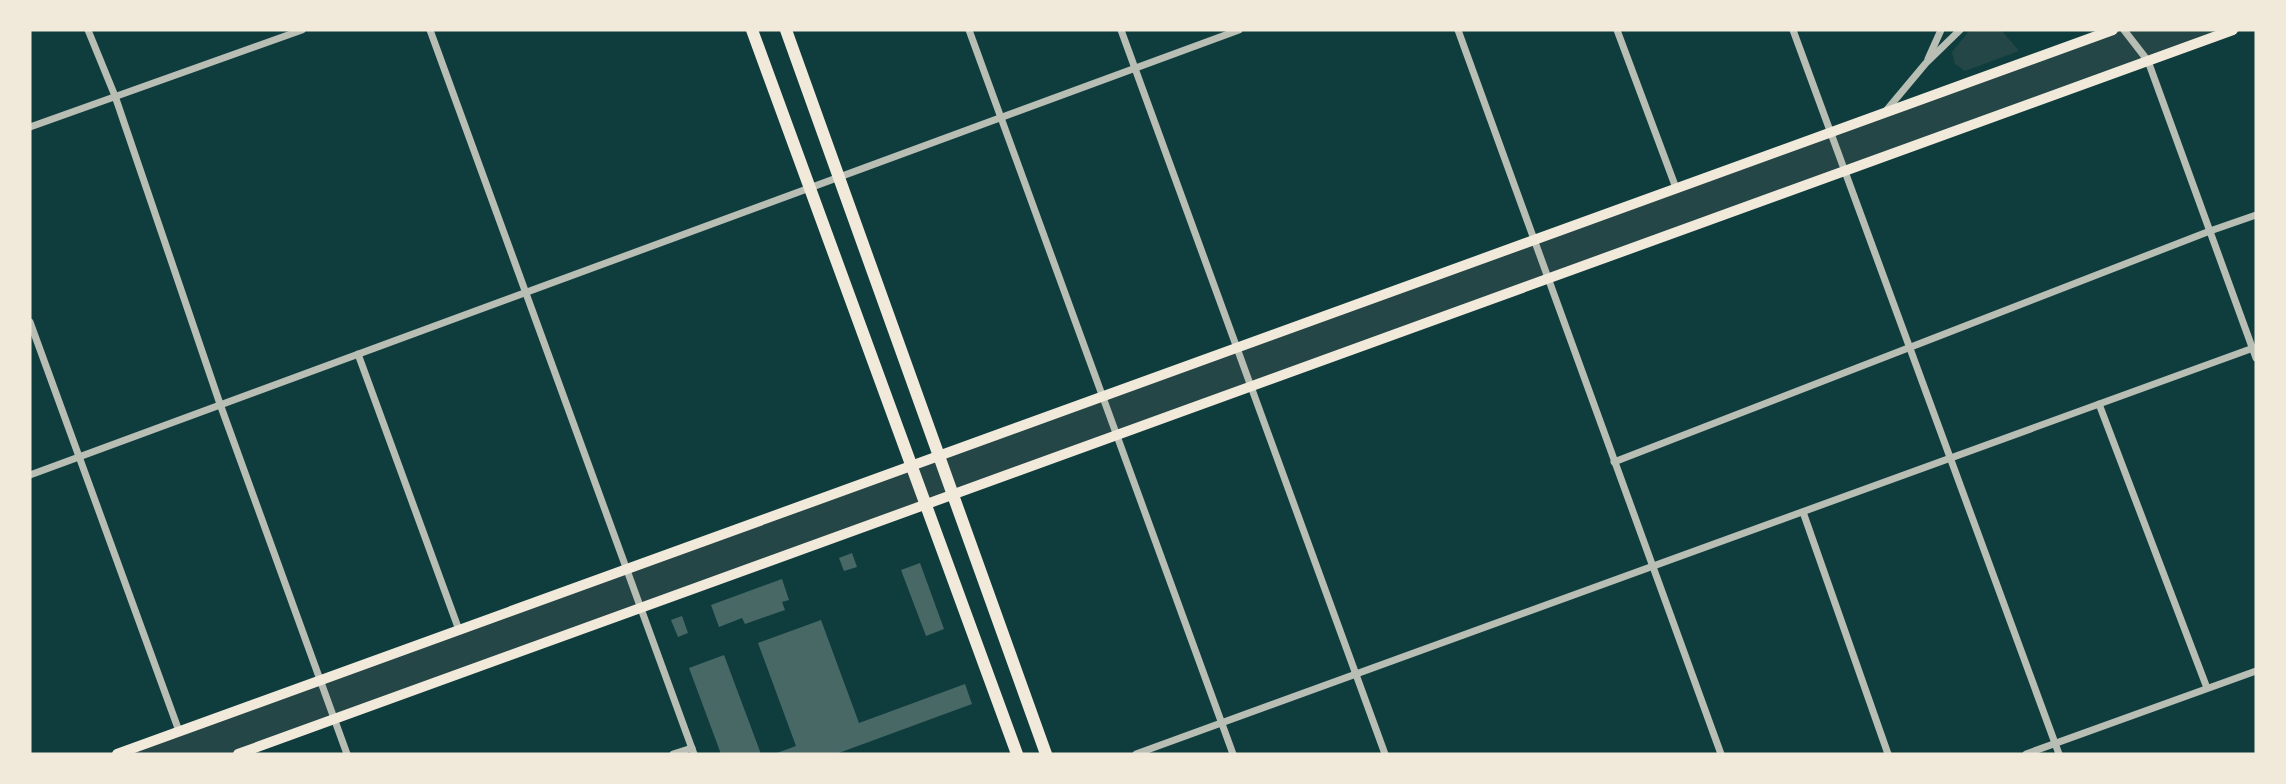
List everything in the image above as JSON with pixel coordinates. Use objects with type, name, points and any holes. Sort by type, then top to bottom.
[{"type":"main road","points":[[752,30],[1017,754]]},
{"type":"main road","points":[[786,30],[1046,754]]},
{"type":"main road","points":[[117,754],[2113,30]]},
{"type":"main road","points":[[238,754],[2233,30]]},
{"type":"street","points":[[88,30],[115,96],[220,404],[347,754]]},
{"type":"street","points":[[30,127],[302,30]]},
{"type":"street","points":[[430,30],[693,751],[673,754]]},
{"type":"street","points":[[969,30],[1233,754]]},
{"type":"street","points":[[1121,30],[1385,754]]},
{"type":"street","points":[[30,475],[1239,30]]},
{"type":"street","points":[[1458,30],[1721,754]]},
{"type":"street","points":[[1617,30],[1676,188]]},
{"type":"street","points":[[1793,30],[2059,754]]},
{"type":"street","points":[[1926,63],[1941,30]]},
{"type":"street","points":[[1884,113],[1926,63],[1960,30]]},
{"type":"street","points":[[2124,30],[2148,61],[2255,348],[2256,358]]},
{"type":"street","points":[[1614,462],[2256,215]]},
{"type":"street","points":[[30,322],[179,731]]},
{"type":"street","points":[[1136,754],[2255,348]]},
{"type":"street","points":[[358,354],[459,630]]},
{"type":"street","points":[[2099,404],[2207,688]]},
{"type":"street","points":[[1803,512],[1888,754]]},
{"type":"street","points":[[2026,754],[2256,671]]},
{"type":"shaded area","points":[[1970,30],[2001,30],[2019,51],[1965,71],[1955,64],[1952,52]]},
{"type":"shaded area","points":[[2113,30],[2233,30],[238,754],[117,754]]},
{"type":"building","points":[[852,553],[857,567],[844,571],[839,558]]},
{"type":"building","points":[[920,563],[944,629],[926,636],[901,570]]},
{"type":"building","points":[[782,579],[789,600],[782,602],[785,610],[745,624],[742,618],[719,627],[711,605]]},
{"type":"building","points":[[682,616],[688,633],[678,637],[671,620]]},
{"type":"building","points":[[821,620],[859,723],[965,684],[972,704],[836,754],[774,754],[796,746],[758,643]]},
{"type":"building","points":[[724,655],[761,754],[721,754],[689,668]]}]
